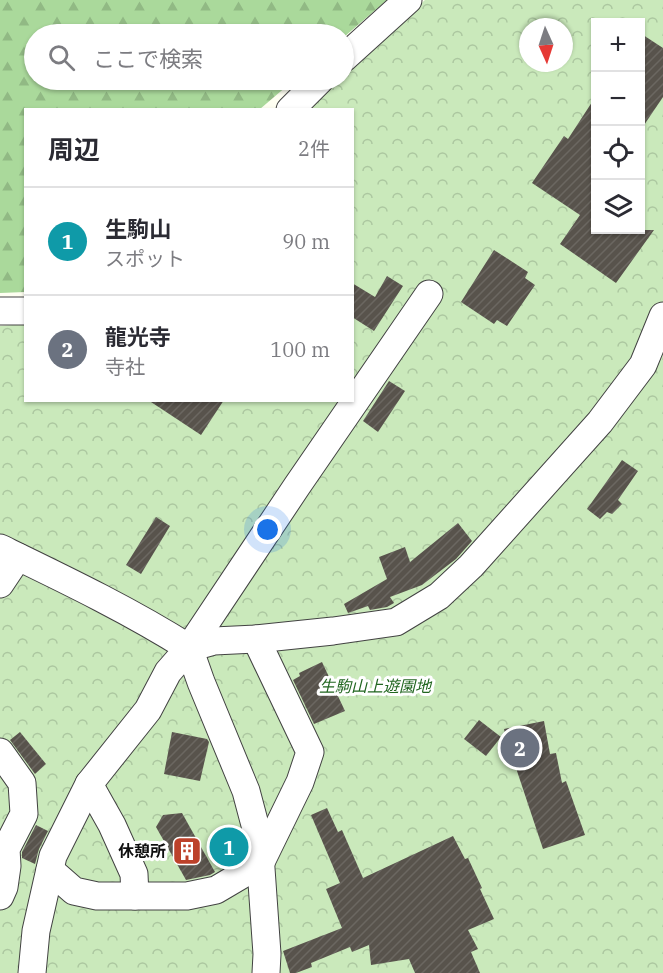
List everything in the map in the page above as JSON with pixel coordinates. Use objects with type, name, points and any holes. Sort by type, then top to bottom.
[{"type":"street","points":[[354,49],[408,0]]},
{"type":"street","points":[[292,108],[310,90]]},
{"type":"street","points":[[32,973],[36,931],[53,856],[89,784],[148,710],[168,672],[189,648],[429,294]]},
{"type":"street","points":[[0,310],[24,311]]},
{"type":"street","points":[[189,648],[214,641],[333,631],[396,622],[439,596],[471,566],[600,422],[643,365],[663,316]]},
{"type":"street","points":[[0,582],[9,552],[97,596],[189,648],[246,791],[259,840],[267,954],[266,973]]},
{"type":"street","points":[[50,870],[74,891],[97,896],[187,896],[216,890],[261,864],[300,782],[310,752],[256,639]]},
{"type":"street","points":[[0,752],[22,783],[24,814],[6,849],[7,866],[4,887],[0,896]]},
{"type":"street","points":[[89,784],[112,825],[134,874],[135,896]]},
{"type":"green space","points":[[0,0],[387,0],[354,28],[354,24],[24,24],[24,90],[282,90],[261,108],[24,108],[24,292],[0,293]]},
{"type":"green space","name":"生駒山上遊園地","points":[[425,0],[663,0],[663,973],[0,973],[0,326],[24,324],[24,402],[354,402],[354,108],[309,108],[327,90],[354,90],[354,64]]},
{"type":"building","points":[[645,36],[663,48],[663,97],[645,124]]},
{"type":"building","points":[[591,104],[591,234],[645,234],[645,230],[654,230],[616,283],[560,244],[580,215],[532,183],[564,136],[568,139]]},
{"type":"building","points":[[494,250],[528,272],[525,278],[535,285],[507,326],[497,320],[494,324],[461,302]]},
{"type":"building","points":[[387,276],[403,286],[374,331],[354,318],[354,284],[375,297]]},
{"type":"building","points":[[389,381],[405,391],[378,432],[363,421]]},
{"type":"building","points":[[151,402],[223,402],[201,435]]},
{"type":"building","points":[[622,460],[638,471],[618,500],[622,504],[612,514],[607,512],[600,519],[587,509]]},
{"type":"building","points":[[156,517],[170,526],[141,574],[126,565]]},
{"type":"building","points":[[458,523],[472,541],[456,559],[422,585],[390,597],[394,603],[387,607],[370,610],[368,606],[348,613],[344,604],[387,579],[379,557],[405,547],[410,562]]},
{"type":"building","points":[[322,662],[345,711],[314,724],[293,680],[300,676],[299,673]]},
{"type":"building","points":[[479,720],[501,737],[486,756],[464,739]]},
{"type":"building","points":[[544,721],[550,754],[556,753],[562,783],[566,781],[585,835],[543,849],[516,768],[512,769],[504,729]]},
{"type":"building","points":[[20,732],[46,764],[35,774],[10,740]]},
{"type":"building","points":[[172,732],[207,739],[209,742],[200,781],[164,774]]},
{"type":"building","points":[[327,808],[338,832],[342,830],[363,878],[453,836],[465,859],[468,858],[494,919],[468,930],[478,949],[471,952],[480,973],[415,973],[409,959],[371,965],[369,945],[352,952],[350,947],[311,963],[312,967],[290,973],[283,951],[342,928],[326,889],[340,883],[311,815]]},
{"type":"building","name":"休憩所","points":[[182,813],[215,872],[210,875],[186,880],[156,827],[163,815]]},
{"type":"building","points":[[36,825],[48,831],[35,864],[22,858],[22,852]]},
{"type":"place","name":"龍光寺","points":[[520,748]]},
{"type":"place","name":"生駒山","points":[[229,847]]},
{"type":"place","name":"休憩所","points":[[187,851]]}]
